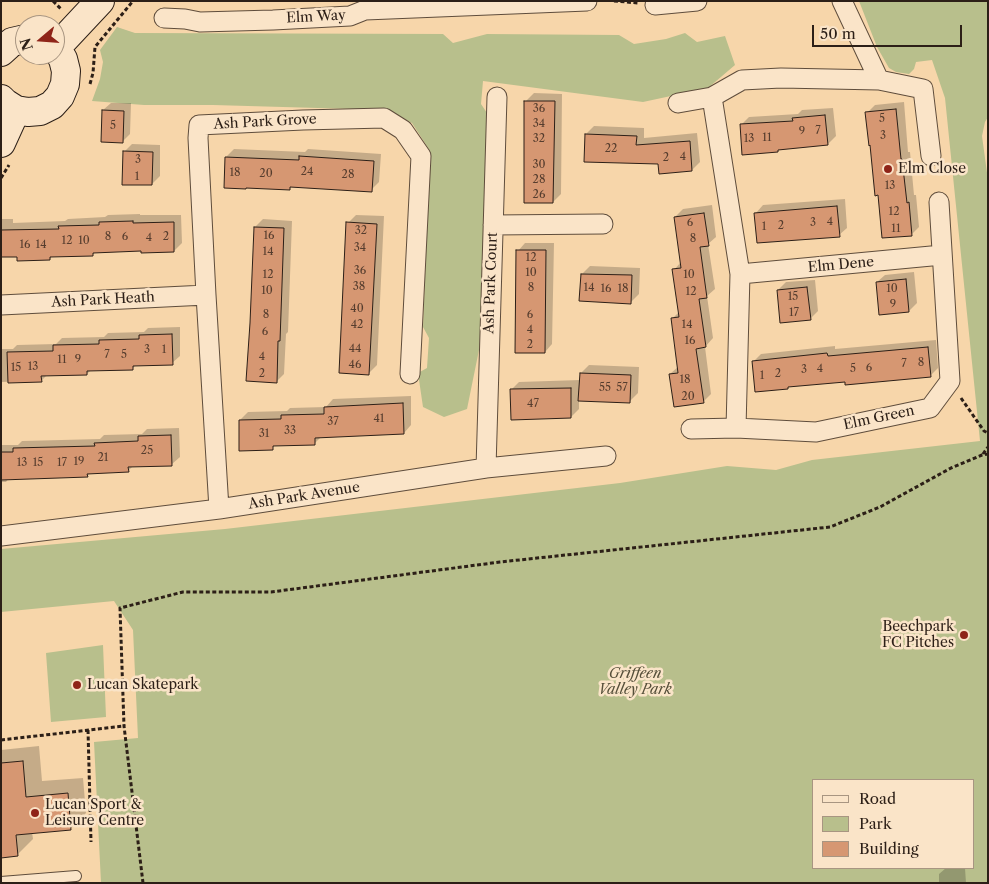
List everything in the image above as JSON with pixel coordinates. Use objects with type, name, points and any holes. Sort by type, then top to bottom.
[{"type":"street","points":[[65,38],[100,1]]},
{"type":"street","name":"Elm Way","points":[[164,18],[186,10],[200,22],[350,16],[365,6],[587,1]]},
{"type":"street","points":[[654,5],[698,1]]},
{"type":"street","points":[[842,1],[879,80]]},
{"type":"street","points":[[1,52],[15,41]]},
{"type":"street","points":[[1,143],[9,104],[28,112],[40,111],[52,105],[60,96],[65,84],[64,65]]},
{"type":"street","points":[[678,103],[712,97],[742,80],[781,78],[879,80],[923,89],[931,156]]},
{"type":"street","name":"Ash Park Court","points":[[486,468],[497,97]]},
{"type":"street","points":[[712,97],[740,274],[736,428]]},
{"type":"street","name":"Ash Park Grove","points":[[219,509],[206,295],[198,138],[199,125],[384,118],[404,130],[421,156],[410,374]]},
{"type":"street","points":[[939,202],[950,381]]},
{"type":"street","points":[[493,225],[602,224]]},
{"type":"street","name":"Elm Dene","points":[[740,274],[942,255]]},
{"type":"street","name":"Ash Park Heath","points":[[1,305],[206,295]]},
{"type":"street","name":"Elm Green","points":[[691,429],[736,428],[816,432],[930,408],[950,381]]},
{"type":"street","name":"Ash Park Avenue","points":[[1,536],[219,509],[486,468],[606,456]]},
{"type":"lane","points":[[1,882],[76,876]]},
{"type":"path","points":[[950,381],[984,431],[988,433]]},
{"type":"path","points":[[982,455],[988,447]]},
{"type":"path","points":[[143,883],[124,726],[120,608],[183,592],[271,592],[500,562],[830,527],[880,507],[951,468],[988,454]]},
{"type":"path","points":[[1,740],[124,726]]},
{"type":"path","points":[[88,730],[91,842]]},
{"type":"green space","name":"Griffeen Valley Park","points":[[859,1],[988,1],[988,117],[982,136],[988,180],[988,883],[101,883],[94,742],[138,738],[133,630],[114,601],[1,612],[1,549],[225,529],[620,483],[727,466],[776,470],[812,460],[980,441],[945,98],[932,60],[916,62],[914,69],[909,74],[896,72],[889,68],[877,47]]},
{"type":"green space","points":[[117,27],[135,33],[443,34],[453,43],[487,34],[619,35],[634,44],[666,39],[685,33],[697,42],[725,36],[735,65],[708,88],[643,102],[483,81],[481,104],[487,113],[480,345],[467,409],[444,417],[423,407],[418,373],[427,368],[429,338],[423,327],[430,151],[412,123],[388,110],[144,105],[92,101],[100,79],[103,62],[100,50]]},
{"type":"green space","name":"Lucan Skatepark","points":[[103,645],[106,717],[51,722],[46,653]]},
{"type":"building","points":[[524,101],[555,101],[553,203],[524,203]]},
{"type":"building","points":[[896,109],[912,236],[882,238],[878,195],[875,196],[865,112]]},
{"type":"building","points":[[102,110],[124,111],[123,143],[101,142]]},
{"type":"building","points":[[825,115],[828,145],[742,155],[740,124],[793,121],[792,118]]},
{"type":"building","points":[[585,134],[637,136],[636,145],[690,141],[692,171],[659,174],[658,164],[584,162]]},
{"type":"building","points":[[123,151],[153,152],[152,185],[122,185]]},
{"type":"building","points":[[299,156],[374,161],[372,192],[290,187],[290,190],[224,188],[225,157],[299,160]]},
{"type":"building","points":[[837,206],[840,237],[757,243],[754,213]]},
{"type":"building","points":[[704,213],[709,246],[700,247],[707,298],[699,299],[706,347],[696,349],[704,403],[674,407],[669,374],[678,373],[671,318],[679,317],[672,269],[681,268],[674,217]]},
{"type":"building","points":[[133,221],[133,223],[174,222],[174,252],[93,253],[93,256],[50,257],[50,260],[17,261],[17,257],[1,257],[1,230],[59,229],[58,226],[99,225],[99,222]]},
{"type":"building","points":[[346,222],[377,224],[369,375],[339,373]]},
{"type":"building","points":[[254,227],[284,228],[277,383],[246,381]]},
{"type":"building","points":[[516,250],[546,250],[545,353],[515,353]]},
{"type":"building","points":[[581,274],[632,275],[631,304],[579,301]]},
{"type":"building","points":[[906,279],[909,312],[879,315],[876,282]]},
{"type":"building","points":[[807,287],[811,320],[780,323],[777,290]]},
{"type":"building","points":[[172,334],[173,365],[133,366],[133,370],[87,371],[87,375],[41,376],[42,382],[8,383],[7,352],[53,351],[53,345],[99,344],[99,340],[139,339],[139,335]]},
{"type":"building","points":[[928,347],[931,377],[845,385],[845,382],[755,392],[752,361],[827,353],[828,356]]},
{"type":"building","points":[[580,373],[631,375],[630,403],[578,401]]},
{"type":"building","points":[[571,388],[571,418],[511,420],[510,389]]},
{"type":"building","points":[[403,403],[404,434],[315,438],[315,445],[273,446],[273,450],[239,451],[239,420],[281,419],[281,415],[324,414],[324,407]]},
{"type":"building","points":[[171,435],[172,466],[128,467],[129,472],[87,474],[88,477],[1,480],[1,452],[13,452],[13,448],[95,446],[94,443],[138,441],[138,436]]},
{"type":"building","name":"Lucan Sport & Leisure Centre","points":[[23,761],[26,797],[68,793],[71,830],[16,835],[18,856],[1,858],[1,763]]},
{"type":"place","name":"Elm Close","points":[[888,169]]},
{"type":"place","name":"Beechpark FC Pitches","points":[[964,635]]},
{"type":"place","name":"Lucan Skatepark","points":[[77,685]]},
{"type":"place","name":"Lucan Sport & Leisure Centre","points":[[35,813]]}]
